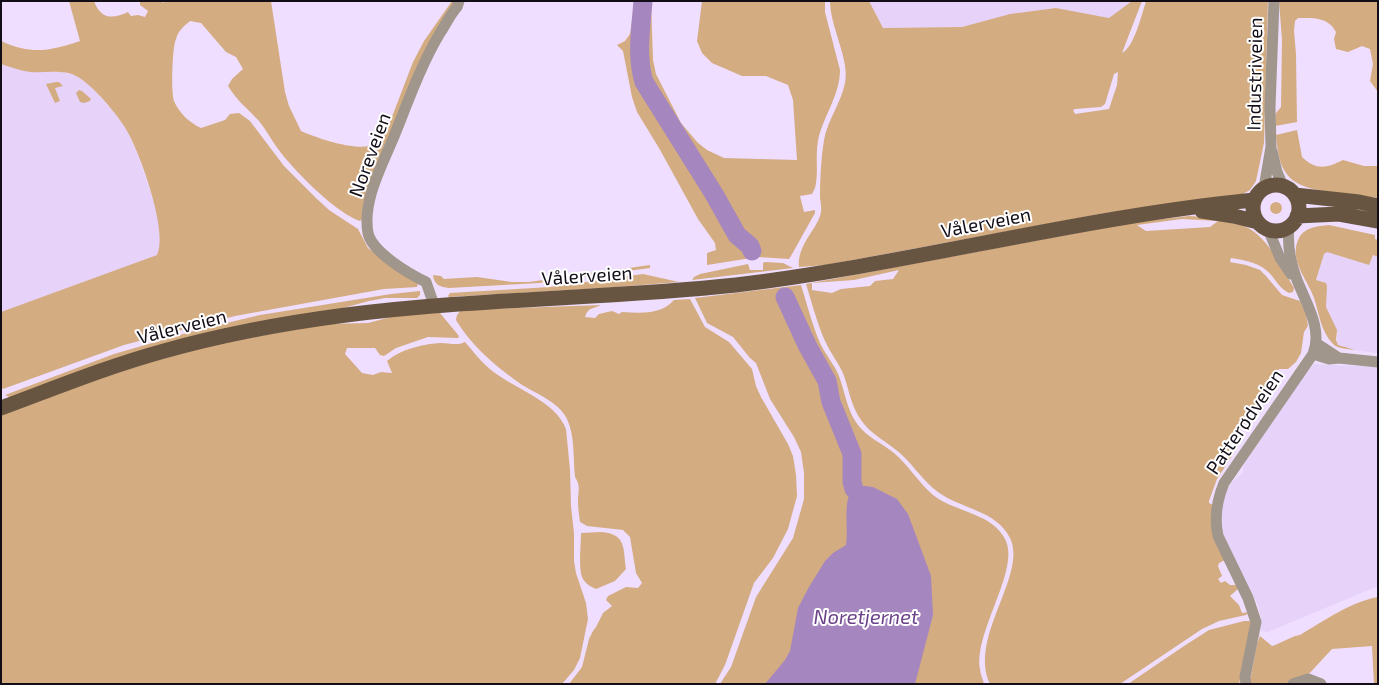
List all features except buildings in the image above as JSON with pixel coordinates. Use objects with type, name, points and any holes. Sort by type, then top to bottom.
[{"type":"main road","points":[[1293,221],[1299,206],[1295,196],[1283,186],[1274,185],[1260,191],[1254,200],[1253,212],[1263,226],[1279,230],[1293,221],[1339,214],[1378,221]]},
{"type":"main road","points":[[1295,196],[1343,200],[1378,206]]},
{"type":"main road","name":"Vålerveien","points":[[1,408],[164,351],[267,327],[344,315],[434,306],[735,285],[810,275],[1131,216],[1254,200]]},
{"type":"main road","name":"Vålerveien","points":[[1183,210],[1234,216],[1263,226]]},
{"type":"street","name":"Noreveien","points":[[434,306],[426,282],[398,266],[371,239],[368,234],[368,209],[374,188],[419,72],[459,1]]},
{"type":"street","name":"Industriveien","points":[[1264,188],[1271,147],[1270,108],[1274,1]]},
{"type":"street","name":"Industriveien","points":[[1271,147],[1277,172],[1283,186]]},
{"type":"street","points":[[1293,221],[1288,236],[1289,253],[1297,281],[1313,318],[1314,348],[1340,358],[1378,362]]},
{"type":"street","points":[[1263,226],[1280,258],[1297,281]]},
{"type":"street","name":"Patterødveien","points":[[1246,684],[1245,677],[1256,622],[1248,598],[1218,536],[1216,520],[1218,498],[1224,484],[1314,348]]},
{"type":"street","points":[[1293,684],[1308,679],[1321,684]]},
{"type":"shaded area","points":[[69,1],[94,1],[100,12],[112,17],[128,12],[131,16],[145,17],[148,11],[140,5],[140,1],[162,1],[163,3],[166,1],[271,1],[285,92],[289,106],[301,131],[335,143],[362,147],[374,144],[385,135],[413,62],[424,41],[452,1],[456,1],[444,24],[365,217],[360,221],[340,210],[297,171],[281,153],[259,121],[235,96],[228,86],[232,79],[243,69],[236,57],[226,52],[201,23],[190,21],[183,27],[177,36],[174,51],[173,96],[176,105],[185,117],[201,128],[225,120],[230,114],[239,113],[250,121],[284,166],[317,199],[329,210],[358,229],[368,248],[418,284],[417,287],[384,289],[235,316],[124,345],[3,389],[1,387],[1,312],[157,255],[160,244],[156,212],[139,157],[127,131],[104,100],[82,80],[71,74],[19,70],[1,64],[1,41],[22,48],[41,50],[80,41]]},
{"type":"shaded area","points":[[635,1],[651,1],[653,60],[656,74],[681,123],[698,143],[707,150],[724,158],[797,160],[793,100],[788,85],[766,76],[742,76],[712,63],[702,53],[697,41],[702,1],[825,1],[825,12],[840,70],[839,79],[818,141],[815,188],[812,194],[800,196],[804,212],[815,210],[815,213],[789,259],[758,257],[707,265],[707,253],[716,250],[715,243],[698,219],[637,112],[632,97],[623,51],[617,45],[625,41],[630,34]]},
{"type":"shaded area","points":[[830,1],[869,1],[883,28],[962,27],[1010,14],[1056,8],[1109,18],[1132,1],[1142,1],[1122,53],[1134,37],[1146,1],[1268,1],[1264,143],[1256,181],[1250,190],[1241,195],[1106,213],[826,265],[799,267],[801,251],[821,212],[820,175],[824,140],[845,83],[845,64]],"holes":[[[1118,72],[1117,85],[1109,109],[1075,114],[1073,110],[1075,109],[1101,107],[1105,104],[1114,74]]]},
{"type":"shaded area","points":[[869,1],[1132,1],[1109,18],[1056,8],[1010,14],[962,27],[882,28]]},
{"type":"shaded area","points":[[1279,1],[1378,1],[1378,92],[1370,81],[1373,64],[1370,49],[1362,46],[1348,52],[1336,49],[1334,39],[1336,32],[1329,23],[1315,18],[1298,18],[1295,21],[1294,31],[1297,122],[1275,126],[1276,113],[1281,107],[1282,40]]},
{"type":"shaded area","points":[[1,64],[30,72],[62,72],[75,75],[90,86],[112,110],[127,131],[136,150],[155,205],[160,228],[160,250],[157,255],[1,312]]},
{"type":"shaded area","points":[[56,82],[63,86],[55,88],[60,101],[55,103],[46,84]]},
{"type":"shaded area","points":[[79,90],[91,99],[90,101],[80,102],[76,93]]},
{"type":"shaded area","points":[[1297,130],[1302,157],[1312,164],[1322,167],[1343,160],[1364,166],[1378,166],[1378,198],[1317,190],[1296,183],[1284,170],[1280,160],[1276,135]]},
{"type":"shaded area","points":[[1274,202],[1278,202],[1282,208],[1278,214],[1274,214],[1270,210],[1270,206]]},
{"type":"shaded area","points":[[1189,216],[1222,220],[1247,227],[1259,236],[1271,250],[1294,288],[1293,292],[1285,291],[1269,273],[1258,265],[1231,258],[1230,262],[1260,270],[1282,295],[1300,301],[1306,314],[1308,326],[1304,332],[1301,353],[1296,362],[1288,369],[1279,369],[1230,447],[1234,453],[1217,479],[1209,501],[1213,505],[1225,560],[1219,563],[1218,566],[1222,576],[1218,579],[1221,583],[1225,581],[1230,585],[1237,585],[1239,588],[1230,596],[1239,605],[1242,613],[1249,612],[1246,615],[1219,621],[1202,629],[1120,684],[990,684],[985,666],[986,647],[1011,570],[1013,553],[1010,538],[996,521],[938,492],[928,484],[901,454],[865,425],[854,408],[842,371],[822,334],[806,284],[1135,222]],"holes":[[[1182,219],[1218,221],[1210,227],[1146,231],[1137,225]],[[899,270],[893,279],[875,281],[870,286],[841,289],[832,293],[812,290],[812,283],[854,280]]]},
{"type":"shaded area","points":[[1329,225],[1375,235],[1375,239],[1378,240],[1378,257],[1373,255],[1369,265],[1327,252],[1324,254],[1316,280],[1326,283],[1326,307],[1337,330],[1336,340],[1338,345],[1355,350],[1338,347],[1329,339],[1323,328],[1314,298],[1297,261],[1296,246],[1302,234],[1312,228]]},
{"type":"shaded area","points":[[1327,252],[1369,265],[1373,255],[1378,257],[1378,348],[1376,353],[1338,346],[1337,333],[1326,307],[1326,283],[1316,280],[1324,254]]},
{"type":"shaded area","points":[[763,263],[783,263],[793,268],[692,280],[700,274],[748,264],[750,270],[763,270]]},
{"type":"shaded area","points":[[650,265],[650,268],[539,283],[449,288],[438,285],[433,275],[441,276],[444,279],[477,277],[512,282],[529,282]]},
{"type":"shaded area","points":[[643,274],[679,282],[448,296],[450,293],[550,287]]},
{"type":"shaded area","points":[[801,285],[820,343],[835,367],[849,408],[858,425],[899,458],[933,495],[992,524],[1006,541],[1008,554],[1007,569],[983,638],[980,654],[980,671],[984,684],[720,684],[731,667],[756,597],[793,538],[804,499],[804,473],[801,452],[794,437],[770,399],[756,363],[733,337],[707,323],[695,298]]},
{"type":"shaded area","points":[[420,291],[420,295],[417,298],[385,298],[369,301],[12,398],[5,395],[114,354],[197,330],[260,315]]},
{"type":"shaded area","points":[[690,299],[705,327],[729,342],[752,369],[761,397],[788,444],[793,456],[797,496],[788,529],[773,558],[754,583],[725,665],[715,684],[569,684],[582,667],[593,631],[603,613],[612,606],[606,600],[608,596],[626,587],[638,588],[642,583],[636,573],[630,537],[623,530],[587,526],[580,522],[579,486],[575,477],[573,440],[570,426],[563,412],[544,397],[515,380],[482,353],[456,320],[457,315],[461,310],[601,305],[589,310],[585,317],[595,318],[599,314],[612,311],[619,314],[622,312],[657,311],[674,300]]},
{"type":"shaded area","points":[[440,313],[459,336],[458,338],[428,337],[396,348],[384,356],[380,355],[375,348],[347,348],[345,354],[362,373],[373,375],[381,372],[392,373],[387,361],[405,350],[441,343],[456,344],[465,342],[491,370],[544,403],[561,419],[566,429],[570,470],[574,561],[586,603],[588,619],[580,658],[574,670],[562,684],[1,684],[1,415],[109,374],[211,345],[325,324],[368,323],[402,314]]},
{"type":"shaded area","points":[[1314,364],[1378,367],[1378,586],[1268,632],[1261,631],[1258,605],[1227,546],[1220,517],[1226,491],[1233,481],[1242,474],[1244,464],[1305,373]]},
{"type":"shaded area","points":[[581,533],[609,533],[620,539],[624,549],[626,569],[615,581],[596,589],[590,586],[581,575]]},
{"type":"shaded area","points":[[1378,597],[1378,684],[1374,684],[1372,646],[1332,649],[1307,676],[1287,684],[1251,684],[1250,681],[1260,636],[1272,646],[1300,635],[1357,603]]},
{"type":"shaded area","points":[[1244,621],[1252,621],[1239,684],[1128,684],[1209,630]]},
{"type":"water","name":"Noretjernet","points":[[864,486],[873,487],[897,499],[908,514],[931,576],[933,615],[915,684],[765,684],[790,651],[798,608],[809,587],[825,561],[833,553],[846,545],[848,500],[853,489]]},
{"type":"waterway","points":[[643,1],[640,31],[640,62],[644,82],[714,194],[737,235],[750,246],[752,251]]},
{"type":"waterway","points":[[785,297],[807,345],[827,381],[831,402],[852,454],[852,482],[854,489]]}]
